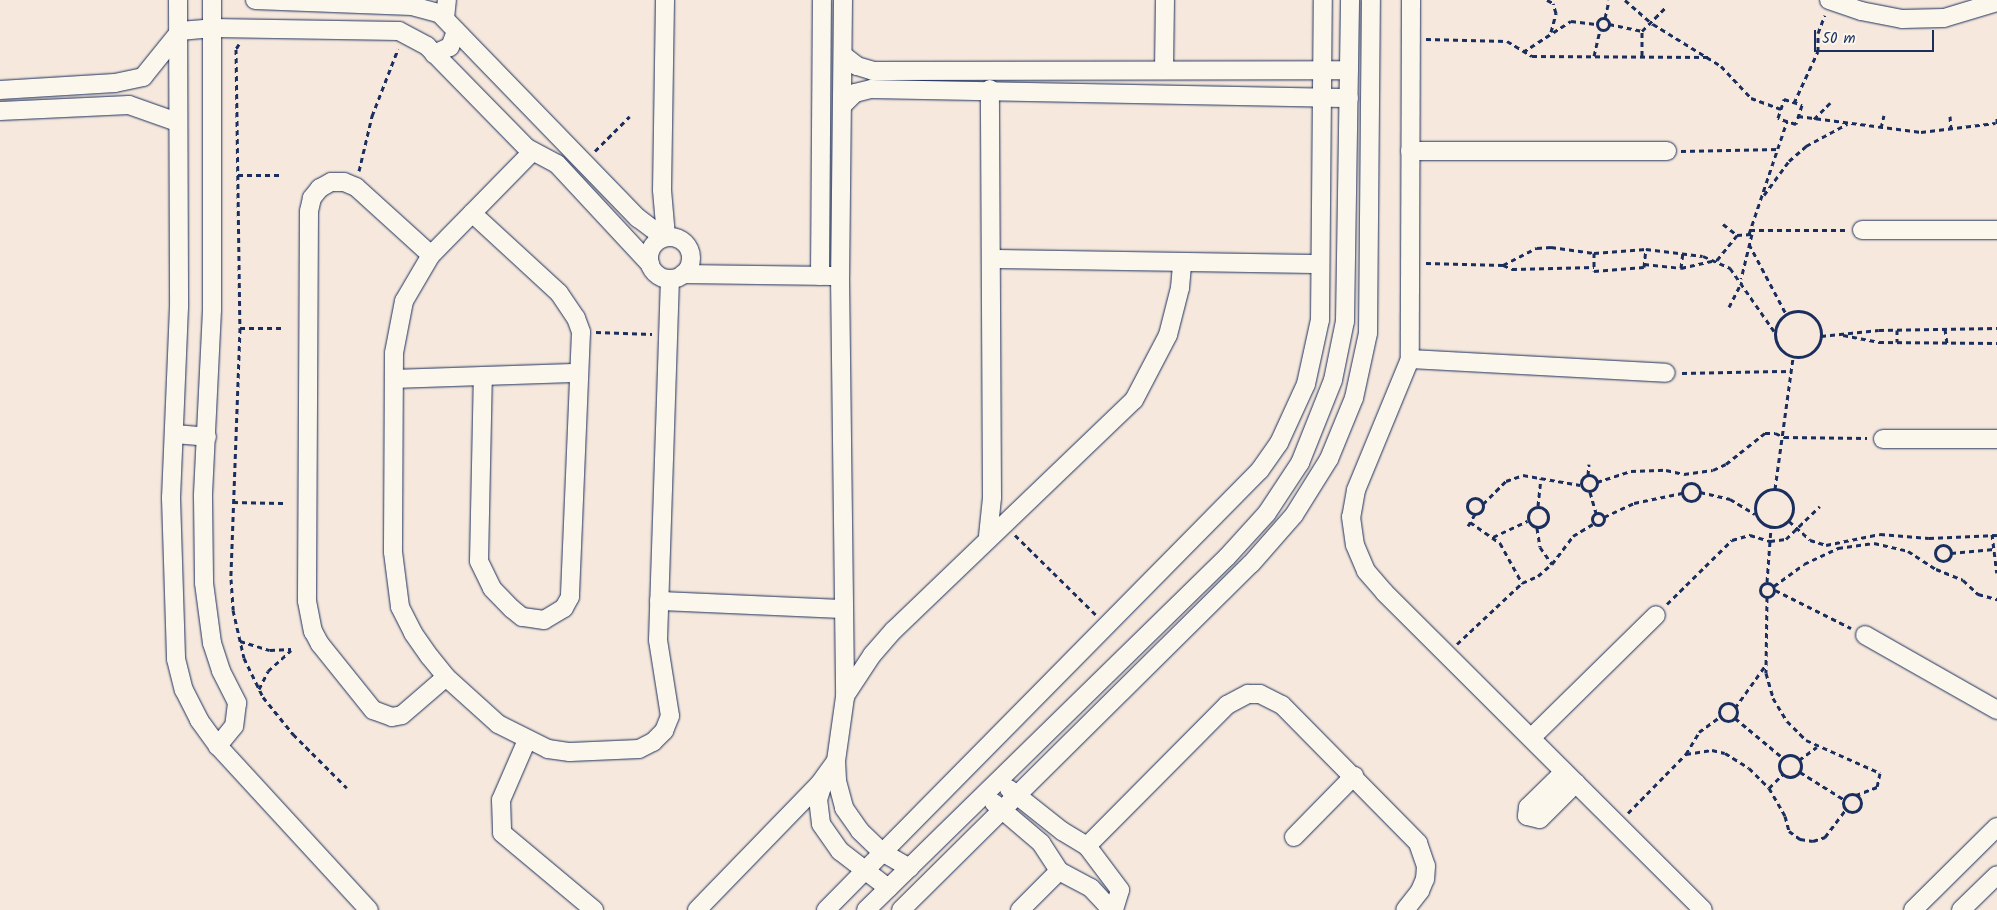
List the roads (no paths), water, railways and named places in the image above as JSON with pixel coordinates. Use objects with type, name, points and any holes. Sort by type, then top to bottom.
[{"type":"street","points":[[178,0],[180,31],[177,122],[179,307],[171,498],[176,658],[184,690],[199,720],[218,746],[369,910]]},
{"type":"street","points":[[212,0],[210,172],[212,310],[203,497],[207,606],[212,642],[221,671],[237,703],[234,726],[218,746]]},
{"type":"street","points":[[256,0],[426,8],[450,24],[638,218],[664,237],[681,240],[689,250],[690,263],[676,277],[668,335],[658,655],[670,716],[664,731],[653,742],[639,748],[570,752],[548,749],[498,724],[446,677],[412,633],[400,607],[394,579],[394,379],[397,326],[404,300],[431,255],[472,213],[526,146],[541,119]]},
{"type":"street","points":[[434,54],[450,47],[447,0]]},
{"type":"street","points":[[650,264],[650,250],[664,237],[662,190],[665,0]]},
{"type":"street","points":[[820,276],[822,0]]},
{"type":"street","points":[[843,0],[840,276],[844,697],[836,761],[839,795],[844,808],[860,831],[882,852],[910,868]]},
{"type":"street","points":[[1164,70],[1165,0]]},
{"type":"street","points":[[826,910],[1260,470],[1279,443],[1300,399],[1315,352],[1320,320],[1323,0]]},
{"type":"street","points":[[866,910],[1227,558],[1266,513],[1300,463],[1334,380],[1345,321],[1350,0]]},
{"type":"street","points":[[901,910],[1018,796],[1273,540],[1313,488],[1343,429],[1362,366],[1370,300],[1371,0]]},
{"type":"street","points":[[1411,0],[1410,359],[1356,490],[1351,518],[1355,545],[1366,571],[1446,654],[1703,910]]},
{"type":"street","points":[[1830,1],[1902,19],[1944,18],[1997,2]]},
{"type":"street","points":[[295,31],[296,2]]},
{"type":"street","points":[[405,38],[414,19],[426,8]]},
{"type":"street","points":[[0,90],[115,83],[143,77],[180,31],[213,28],[405,38],[434,54],[526,146],[557,164],[658,275],[676,277],[840,276]]},
{"type":"street","points":[[821,59],[832,66],[843,58]]},
{"type":"street","points":[[843,58],[857,66],[874,71],[1349,70]]},
{"type":"street","points":[[843,105],[848,98],[863,90],[990,89],[1349,98]]},
{"type":"street","points":[[988,536],[992,497],[990,89]]},
{"type":"street","points":[[0,111],[129,105],[177,122]]},
{"type":"street","points":[[557,164],[560,150],[568,146]]},
{"type":"street","points":[[1410,152],[1667,151]]},
{"type":"street","points":[[431,255],[356,187],[344,182],[331,182],[320,188],[312,198],[309,210],[309,616],[320,644],[365,703],[382,715],[402,715],[446,677]]},
{"type":"street","points":[[472,213],[559,293],[576,318],[581,332],[570,597],[564,608],[544,620],[533,620],[512,609],[492,588],[479,561],[483,376]]},
{"type":"street","points":[[1862,230],[1997,230]]},
{"type":"street","points":[[991,259],[1320,264]]},
{"type":"street","points":[[844,697],[883,642],[988,536],[1134,400],[1168,335],[1180,288],[1182,263]]},
{"type":"street","points":[[1410,359],[1666,373]]},
{"type":"street","points":[[394,379],[579,373]]},
{"type":"street","points":[[175,434],[207,437]]},
{"type":"street","points":[[1883,439],[1997,439]]},
{"type":"street","points":[[659,601],[844,609]]},
{"type":"street","points":[[1531,738],[1656,615]]},
{"type":"street","points":[[1865,635],[1997,710]]},
{"type":"street","points":[[1087,846],[1227,705],[1248,694],[1272,698],[1282,705],[1411,832],[1424,854],[1424,879],[1420,891],[1405,910]]},
{"type":"street","points":[[527,740],[501,800],[502,833],[594,910]]},
{"type":"street","points":[[697,910],[826,776],[836,761]]},
{"type":"street","points":[[826,776],[818,799],[821,824],[840,851],[888,888]]},
{"type":"street","points":[[1294,838],[1354,776]]},
{"type":"street","points":[[984,795],[1041,843],[1059,871],[1091,888],[1106,903],[1115,907],[1120,890],[1087,846],[998,780]]},
{"type":"street","points":[[1914,910],[1997,826]]},
{"type":"street","points":[[1020,910],[1059,871]]},
{"type":"street","points":[[1961,910],[1997,875]]}]
